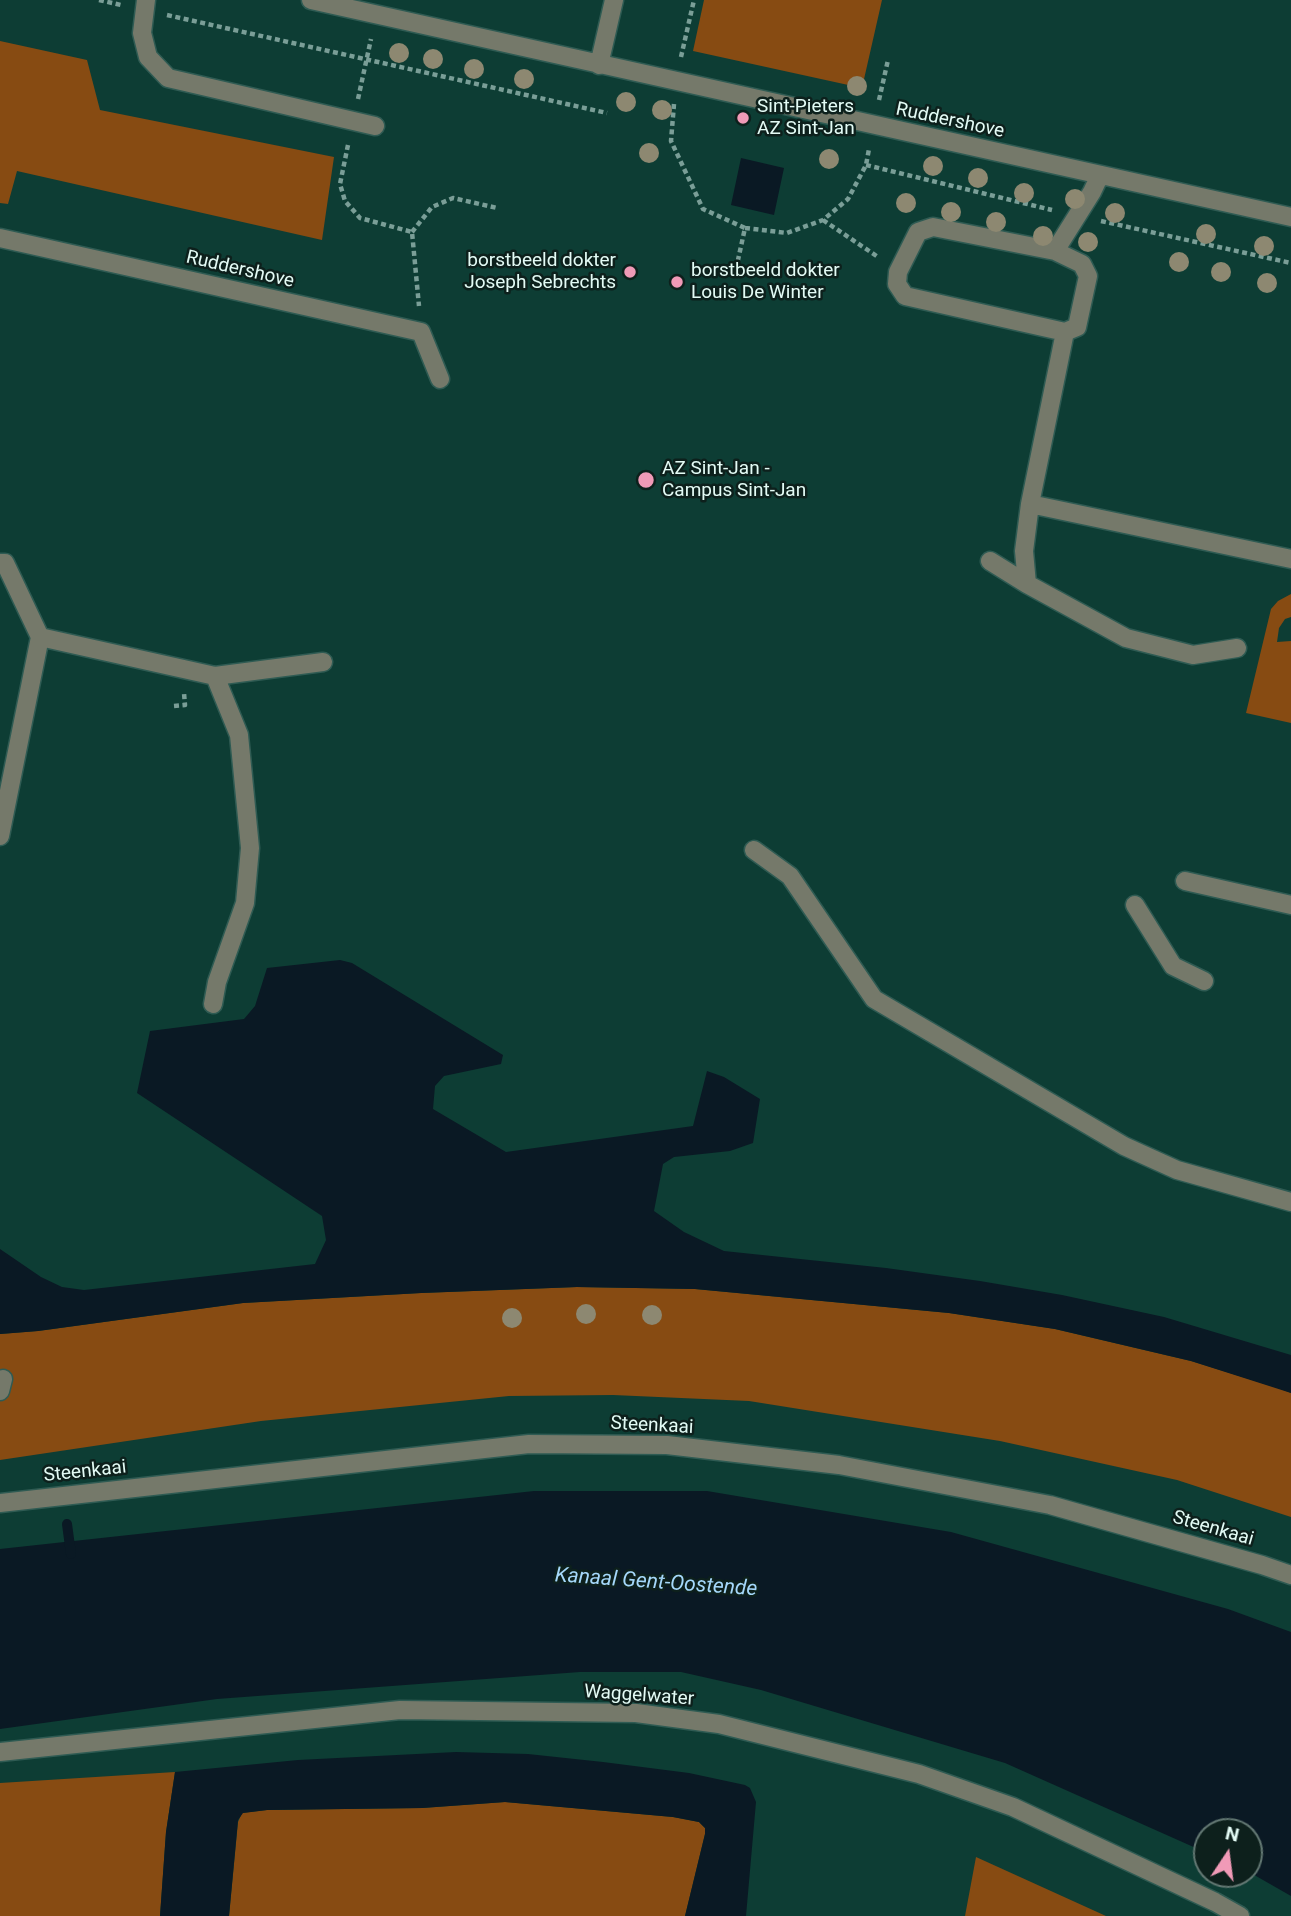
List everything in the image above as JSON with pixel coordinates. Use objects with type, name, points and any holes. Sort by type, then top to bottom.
[{"type":"street","name":"Ruddershove","points":[[311,0],[1291,218]]},
{"type":"street","points":[[600,65],[614,0]]},
{"type":"street","points":[[146,5],[142,33],[148,57],[168,78],[375,126]]},
{"type":"street","points":[[1055,251],[1100,175]]},
{"type":"street","points":[[933,227],[1055,251],[1082,264],[1088,276],[1077,327],[1065,332],[905,296],[897,284],[898,272],[918,232],[933,227]]},
{"type":"street","name":"Ruddershove","points":[[0,238],[421,332]]},
{"type":"street","points":[[421,332],[440,379]]},
{"type":"street","points":[[1027,584],[1024,551],[1030,504],[1065,332]]},
{"type":"street","points":[[1030,504],[1291,559]]},
{"type":"street","points":[[990,561],[1126,638],[1193,655],[1237,648]]},
{"type":"street","points":[[0,563],[5,563],[40,637],[0,836]]},
{"type":"street","points":[[40,637],[215,676],[323,662]]},
{"type":"street","points":[[213,1003],[217,982],[245,903],[250,848],[239,735],[215,676]]},
{"type":"street","points":[[754,850],[790,876],[874,999],[1124,1146],[1177,1170],[1291,1202]]},
{"type":"street","points":[[1185,881],[1291,905]]},
{"type":"street","points":[[1135,905],[1173,966],[1204,981]]},
{"type":"street","name":"Steenkaai","points":[[0,1503],[529,1444],[667,1445],[839,1465],[1050,1505],[1291,1575]]},
{"type":"street","name":"Waggelwater","points":[[0,1752],[400,1710],[636,1713],[719,1724],[919,1774],[1013,1807],[1240,1916]]},
{"type":"path","points":[[99,0],[146,5],[366,59],[607,113]]},
{"type":"path","points":[[694,0],[676,81],[671,141],[703,209],[745,228],[787,233],[824,220],[848,199],[866,165],[905,175]]},
{"type":"path","points":[[376,14],[340,184],[345,201],[360,218],[412,232]]},
{"type":"path","points":[[421,332],[412,232],[432,207],[453,198],[497,208]]},
{"type":"path","points":[[824,220],[898,272]]},
{"type":"path","points":[[738,260],[745,228]]},
{"type":"shaded area","points":[[704,0],[882,0],[862,88],[693,51]]},
{"type":"shaded area","points":[[0,41],[87,60],[100,110],[334,157],[322,240],[17,171],[8,204],[0,203]]},
{"type":"shaded area","points":[[1291,594],[1291,617],[1285,619],[1279,628],[1277,642],[1291,641],[1291,723],[1246,713],[1271,609],[1278,601]]},
{"type":"shaded area","points":[[577,1287],[695,1289],[949,1313],[1055,1329],[1191,1361],[1278,1388],[1291,1393],[1291,1517],[1177,1480],[1000,1441],[749,1401],[613,1395],[509,1396],[261,1421],[0,1460],[0,1334],[243,1303]]},
{"type":"shaded area","points":[[175,1772],[166,1832],[160,1916],[0,1916],[0,1783]]},
{"type":"shaded area","points":[[505,1802],[673,1817],[699,1822],[705,1828],[705,1834],[685,1916],[229,1916],[238,1822],[242,1813],[267,1810],[422,1808]]},
{"type":"shaded area","points":[[976,1857],[1106,1916],[965,1916]]},
{"type":"water","points":[[741,158],[784,168],[774,215],[731,205]]},
{"type":"water","points":[[340,960],[352,963],[503,1055],[501,1064],[444,1076],[435,1086],[433,1109],[506,1152],[693,1126],[707,1071],[724,1077],[760,1099],[753,1143],[730,1151],[674,1157],[663,1164],[654,1211],[684,1232],[724,1251],[980,1281],[1164,1317],[1291,1355],[1291,1393],[1191,1361],[1055,1329],[949,1313],[695,1289],[577,1287],[243,1303],[0,1334],[0,1249],[41,1277],[62,1287],[84,1290],[315,1264],[326,1240],[322,1216],[137,1093],[150,1031],[244,1019],[255,1006],[267,968]]},
{"type":"water","name":"Kanaal Gent-Oostende","points":[[534,1491],[707,1491],[951,1532],[1228,1609],[1291,1632],[1291,1896],[1263,1880],[1263,1818],[1193,1818],[1193,1847],[1005,1763],[761,1690],[681,1672],[580,1672],[217,1699],[0,1729],[0,1549]]},
{"type":"water","points":[[456,1752],[528,1754],[603,1762],[689,1773],[745,1785],[750,1788],[756,1802],[746,1916],[685,1916],[705,1834],[705,1828],[699,1822],[673,1817],[505,1802],[422,1808],[267,1810],[243,1813],[238,1820],[229,1916],[160,1916],[166,1832],[175,1772],[298,1760]]},
{"type":"waterway","points":[[67,1524],[71,1554]]},
{"type":"place","name":"Sint-Pieters AZ Sint-Jan","points":[[743,118]]},
{"type":"place","name":"borstbeeld dokter Joseph Sebrechts","points":[[630,272]]},
{"type":"place","name":"borstbeeld dokter Louis De Winter","points":[[677,282]]},
{"type":"place","name":"AZ Sint-Jan - Campus Sint-Jan","points":[[646,480]]}]
